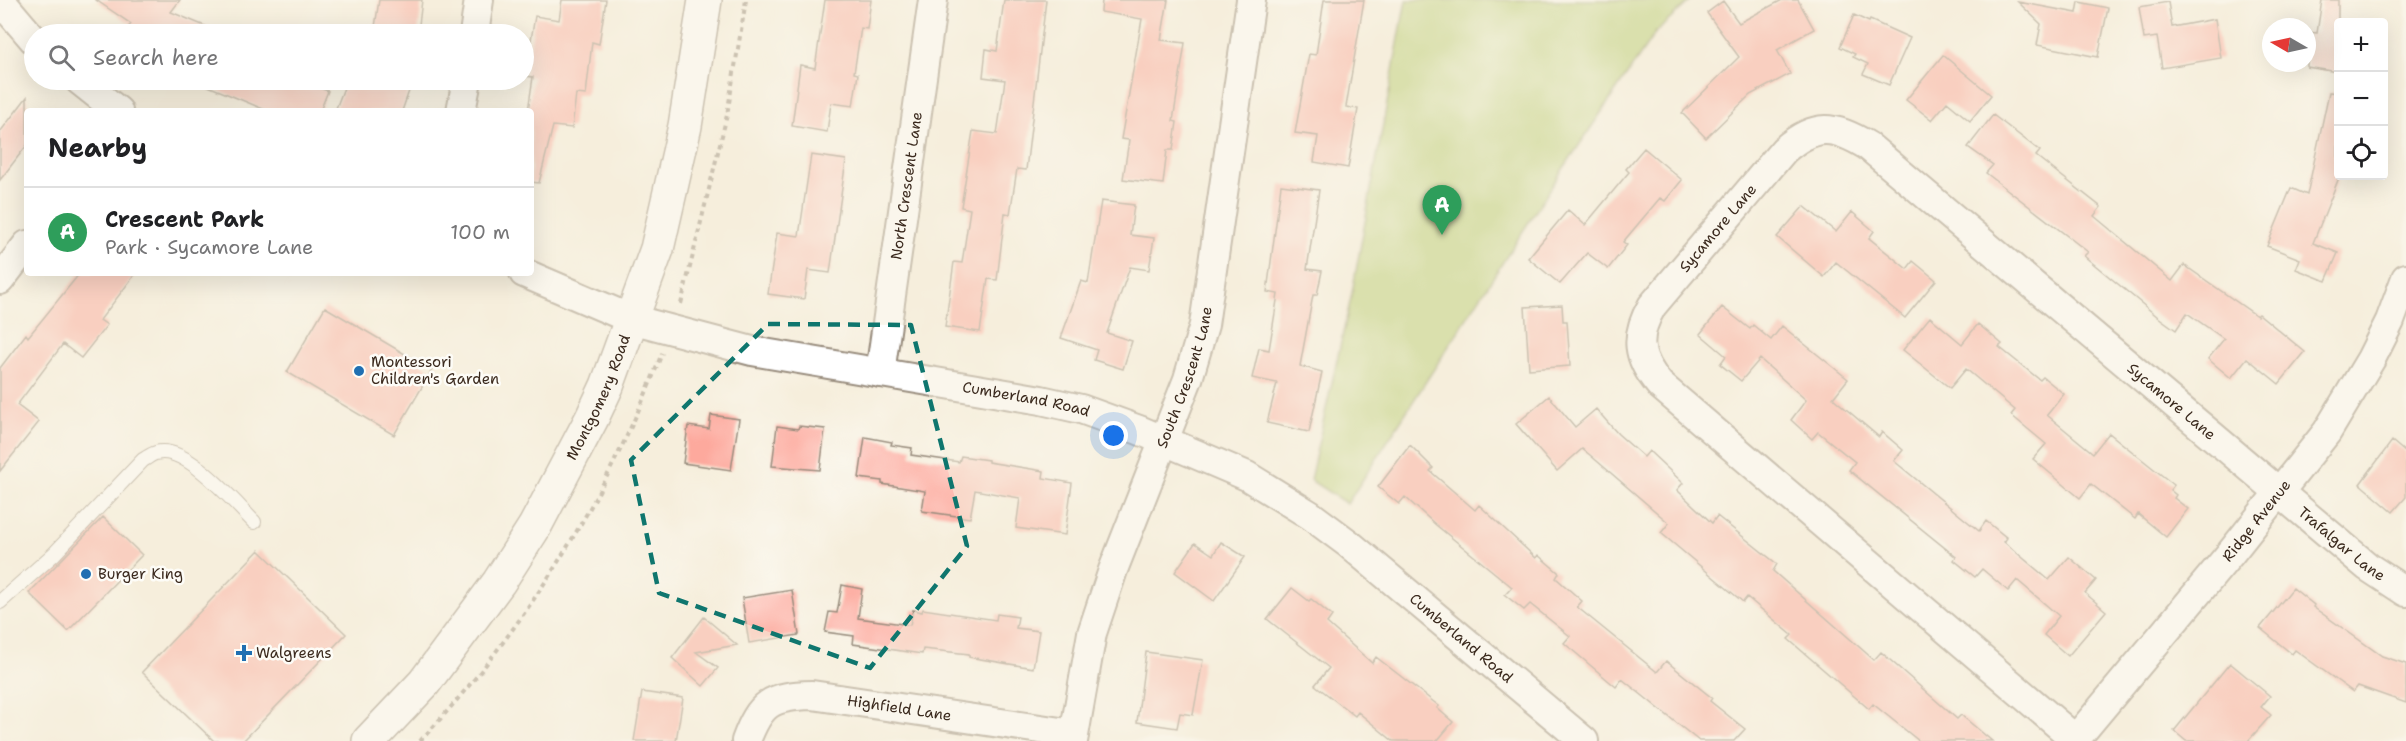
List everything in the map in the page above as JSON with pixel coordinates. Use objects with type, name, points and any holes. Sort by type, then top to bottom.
[{"type":"street","points":[[0,0],[24,28]]},
{"type":"street","points":[[475,24],[479,0]]},
{"type":"street","name":"Montgomery Road","points":[[369,741],[424,683],[499,582],[535,526],[607,386],[657,249],[675,177],[705,0]]},
{"type":"street","name":"North Crescent Lane","points":[[880,373],[933,0]]},
{"type":"street","name":"South Crescent Lane","points":[[1074,738],[1092,633],[1113,570],[1188,379],[1204,325],[1251,0]]},
{"type":"street","points":[[92,90],[114,108]]},
{"type":"street","points":[[462,108],[465,90]]},
{"type":"street","name":"Sycamore Lane","points":[[2074,740],[1660,385],[1648,371],[1641,355],[1640,338],[1643,322],[1652,306],[1784,150],[1799,136],[1817,130],[1836,131],[1852,136],[1868,146],[2279,493]]},
{"type":"street","points":[[0,280],[24,249]]},
{"type":"street","name":"Cumberland Road","points":[[531,276],[631,319],[752,351],[1041,400],[1080,409],[1247,476],[1310,515],[1349,544],[1584,741]]},
{"type":"street","name":"Ridge Avenue","points":[[2074,740],[2327,432],[2349,399],[2390,321],[2406,278]]},
{"type":"street","name":"Trafalgar Lane","points":[[2279,493],[2368,567],[2406,592]]},
{"type":"street","name":"Highfield Lane","points":[[746,741],[755,717],[770,702],[791,696],[812,695],[1074,738]]},
{"type":"lane","points":[[0,602],[54,554],[143,460],[155,453],[168,452],[181,456],[199,469],[254,522]]},
{"type":"path","points":[[680,305],[727,115],[746,0]]},
{"type":"highlighted area","points":[[768,324],[911,325],[967,546],[870,668],[659,593],[631,460]]},
{"type":"green space","points":[[1406,0],[1691,0],[1655,33],[1561,172],[1347,504],[1310,480],[1351,298]]},
{"type":"building","points":[[96,0],[180,0],[171,12],[200,24],[131,24]]},
{"type":"building","points":[[379,0],[422,0],[419,24],[375,24]]},
{"type":"building","points":[[562,0],[606,0],[599,44],[592,42],[586,95],[576,94],[572,128],[553,126],[539,183],[534,182],[534,108],[528,108],[531,90],[534,90],[534,24],[535,16],[559,20]]},
{"type":"building","points":[[825,0],[871,0],[867,29],[861,28],[854,73],[858,74],[853,106],[831,103],[827,132],[792,126],[800,65],[815,68]]},
{"type":"building","points":[[1004,0],[1046,0],[1026,170],[1017,169],[1010,214],[1005,213],[997,280],[988,279],[980,332],[945,327],[954,262],[962,263],[970,209],[961,207],[973,131],[997,134],[1005,80],[983,77],[986,49],[997,51]]},
{"type":"building","points":[[1102,0],[1168,0],[1161,40],[1185,43],[1173,121],[1177,122],[1173,150],[1167,150],[1163,184],[1123,179],[1129,140],[1121,139],[1142,19],[1101,12]]},
{"type":"building","points":[[1324,0],[1364,0],[1346,107],[1358,109],[1348,168],[1314,162],[1318,136],[1295,133],[1309,54],[1316,55]]},
{"type":"building","points":[[1782,0],[1798,0],[1814,29],[1777,50],[1790,74],[1750,95],[1706,138],[1682,113],[1739,57],[1707,13],[1723,1],[1739,23]]},
{"type":"building","points":[[2322,0],[2338,0],[2338,18],[2334,18],[2334,71],[2316,68],[2317,33]]},
{"type":"building","points":[[2018,2],[2077,13],[2079,2],[2108,8],[2098,57],[2037,45],[2041,24]]},
{"type":"building","points":[[2168,2],[2172,27],[2215,19],[2221,58],[2162,68],[2157,37],[2144,39],[2139,7]]},
{"type":"building","points":[[1854,15],[1910,38],[1889,85],[1863,74],[1868,64],[1853,57],[1855,54],[1840,47]]},
{"type":"building","points":[[1943,55],[1991,95],[1970,121],[1947,102],[1932,120],[1906,100]]},
{"type":"building","points":[[218,90],[328,91],[321,108],[261,108]]},
{"type":"building","points":[[343,90],[409,90],[403,108],[336,108]]},
{"type":"building","points":[[2329,92],[2334,93],[2334,180],[2338,180],[2313,243],[2338,253],[2326,281],[2296,269],[2300,259],[2267,246],[2291,188],[2307,195]]},
{"type":"building","points":[[27,97],[27,108],[24,108],[24,149],[0,180],[0,132]]},
{"type":"building","points":[[1993,115],[2040,151],[2036,156],[2101,207],[2094,216],[2172,281],[2184,265],[2257,316],[2259,314],[2305,352],[2279,384],[2247,358],[2231,378],[2208,359],[2224,339],[2187,313],[2176,330],[2084,256],[2088,252],[1986,173],[1993,165],[1968,147]]},
{"type":"building","points":[[1644,148],[1682,180],[1665,201],[1660,198],[1623,242],[1627,245],[1608,269],[1587,253],[1560,284],[1528,258],[1568,210],[1585,225],[1629,172],[1626,169]]},
{"type":"building","points":[[811,155],[846,160],[830,273],[808,270],[804,299],[768,294],[777,233],[799,236]]},
{"type":"building","points":[[1281,185],[1319,190],[1307,269],[1322,271],[1317,295],[1313,295],[1300,366],[1322,372],[1309,432],[1267,423],[1277,383],[1252,378],[1259,348],[1269,350],[1278,294],[1267,292]]},
{"type":"building","points":[[1101,201],[1134,205],[1130,235],[1154,238],[1149,270],[1130,267],[1107,333],[1132,341],[1123,369],[1094,360],[1097,350],[1061,338],[1081,281],[1088,283]]},
{"type":"building","points":[[1804,206],[1836,232],[1852,212],[1874,231],[1869,238],[1907,269],[1913,261],[1936,280],[1905,318],[1836,262],[1824,277],[1777,237]]},
{"type":"building","points":[[78,276],[134,276],[100,320],[107,325],[81,358],[63,344],[17,405],[39,422],[0,471],[0,368],[26,334],[28,337]]},
{"type":"building","points":[[1562,305],[1563,321],[1567,321],[1570,366],[1529,369],[1525,307]]},
{"type":"building","name":"Montessori Children's Garden","points":[[325,307],[432,370],[394,435],[287,372]]},
{"type":"building","points":[[1722,307],[1750,329],[1753,325],[1771,340],[1782,326],[1848,379],[1833,398],[1879,437],[1882,432],[1903,450],[1894,461],[1979,531],[1986,521],[2007,538],[2004,542],[2049,580],[2069,557],[2096,580],[2085,593],[2106,611],[2068,656],[2044,635],[2059,616],[2017,580],[2008,591],[1982,569],[1975,577],[1954,560],[1956,557],[1849,470],[1855,462],[1818,432],[1812,439],[1791,420],[1806,400],[1760,359],[1741,381],[1720,364],[1726,356],[1700,334]]},
{"type":"building","points":[[1930,317],[1962,344],[1978,324],[2002,344],[1999,347],[2040,380],[2043,377],[2064,394],[2047,415],[2093,453],[2109,433],[2174,485],[2170,490],[2176,495],[2174,498],[2188,509],[2166,537],[2138,514],[2135,519],[2091,484],[2080,498],[2033,459],[2046,444],[2011,415],[2015,410],[1966,369],[1950,388],[1903,350]]},
{"type":"building","points":[[1549,396],[1575,427],[1596,409],[1618,434],[1644,457],[1649,451],[1683,483],[1677,490],[1712,523],[1717,516],[1777,564],[1773,571],[1874,660],[1881,652],[1957,719],[1961,715],[1992,741],[1919,741],[1873,704],[1869,709],[1788,639],[1792,635],[1747,597],[1743,602],[1661,533],[1669,523],[1582,449],[1557,471],[1516,424]]},
{"type":"building","points":[[711,415],[739,419],[731,470],[683,463],[688,426],[709,429]]},
{"type":"building","points":[[777,426],[825,429],[820,470],[772,466]]},
{"type":"building","points":[[865,437],[892,442],[891,445],[912,448],[911,455],[959,462],[961,456],[988,460],[988,462],[1044,471],[1043,478],[1072,483],[1065,535],[1016,528],[1020,498],[975,490],[970,518],[922,511],[925,491],[859,478]]},
{"type":"building","points":[[2392,441],[2406,453],[2406,497],[2393,512],[2360,484]]},
{"type":"building","points":[[1410,445],[1433,468],[1430,471],[1475,510],[1479,505],[1536,558],[1538,555],[1559,573],[1556,578],[1582,601],[1577,607],[1657,672],[1666,661],[1712,698],[1710,701],[1745,729],[1734,741],[1699,741],[1622,679],[1616,687],[1564,643],[1570,636],[1530,604],[1524,610],[1505,595],[1512,587],[1405,497],[1399,504],[1378,487]]},
{"type":"building","name":"Burger King","points":[[103,517],[142,555],[68,631],[29,593]]},
{"type":"building","points":[[1221,542],[1245,557],[1214,601],[1175,572],[1195,543],[1213,555]]},
{"type":"building","name":"Walgreens","points":[[259,550],[346,634],[243,741],[214,741],[142,672]]},
{"type":"building","points":[[842,585],[862,589],[858,618],[910,625],[913,610],[922,612],[923,609],[996,620],[997,614],[1018,617],[1016,628],[1039,631],[1033,668],[969,657],[969,654],[923,649],[922,654],[853,644],[854,636],[825,632],[829,612],[837,613]]},
{"type":"building","points":[[1292,588],[1309,601],[1311,599],[1332,616],[1327,623],[1372,663],[1376,657],[1439,706],[1437,708],[1453,722],[1437,741],[1393,741],[1358,712],[1355,716],[1315,685],[1329,668],[1267,619]]},
{"type":"building","points":[[2293,588],[2314,605],[2313,607],[2382,656],[2406,664],[2406,703],[2358,686],[2353,692],[2295,650],[2292,654],[2260,628]]},
{"type":"building","points":[[792,590],[799,635],[749,643],[742,598]]},
{"type":"building","points":[[704,617],[737,645],[696,652],[718,668],[703,686],[672,658]]},
{"type":"building","points":[[1146,652],[1203,660],[1193,715],[1180,713],[1177,728],[1137,722]]},
{"type":"building","points":[[2230,663],[2270,696],[2261,707],[2271,715],[2248,741],[2186,741],[2174,731]]},
{"type":"building","points":[[642,692],[683,698],[676,741],[634,741]]},
{"type":"place","name":"Crescent Park","points":[[1442,235]]},
{"type":"place","name":"Montessori Children's Garden","points":[[359,371]]},
{"type":"place","name":"Burger King","points":[[86,574]]},
{"type":"place","name":"Walgreens","points":[[244,653]]}]
